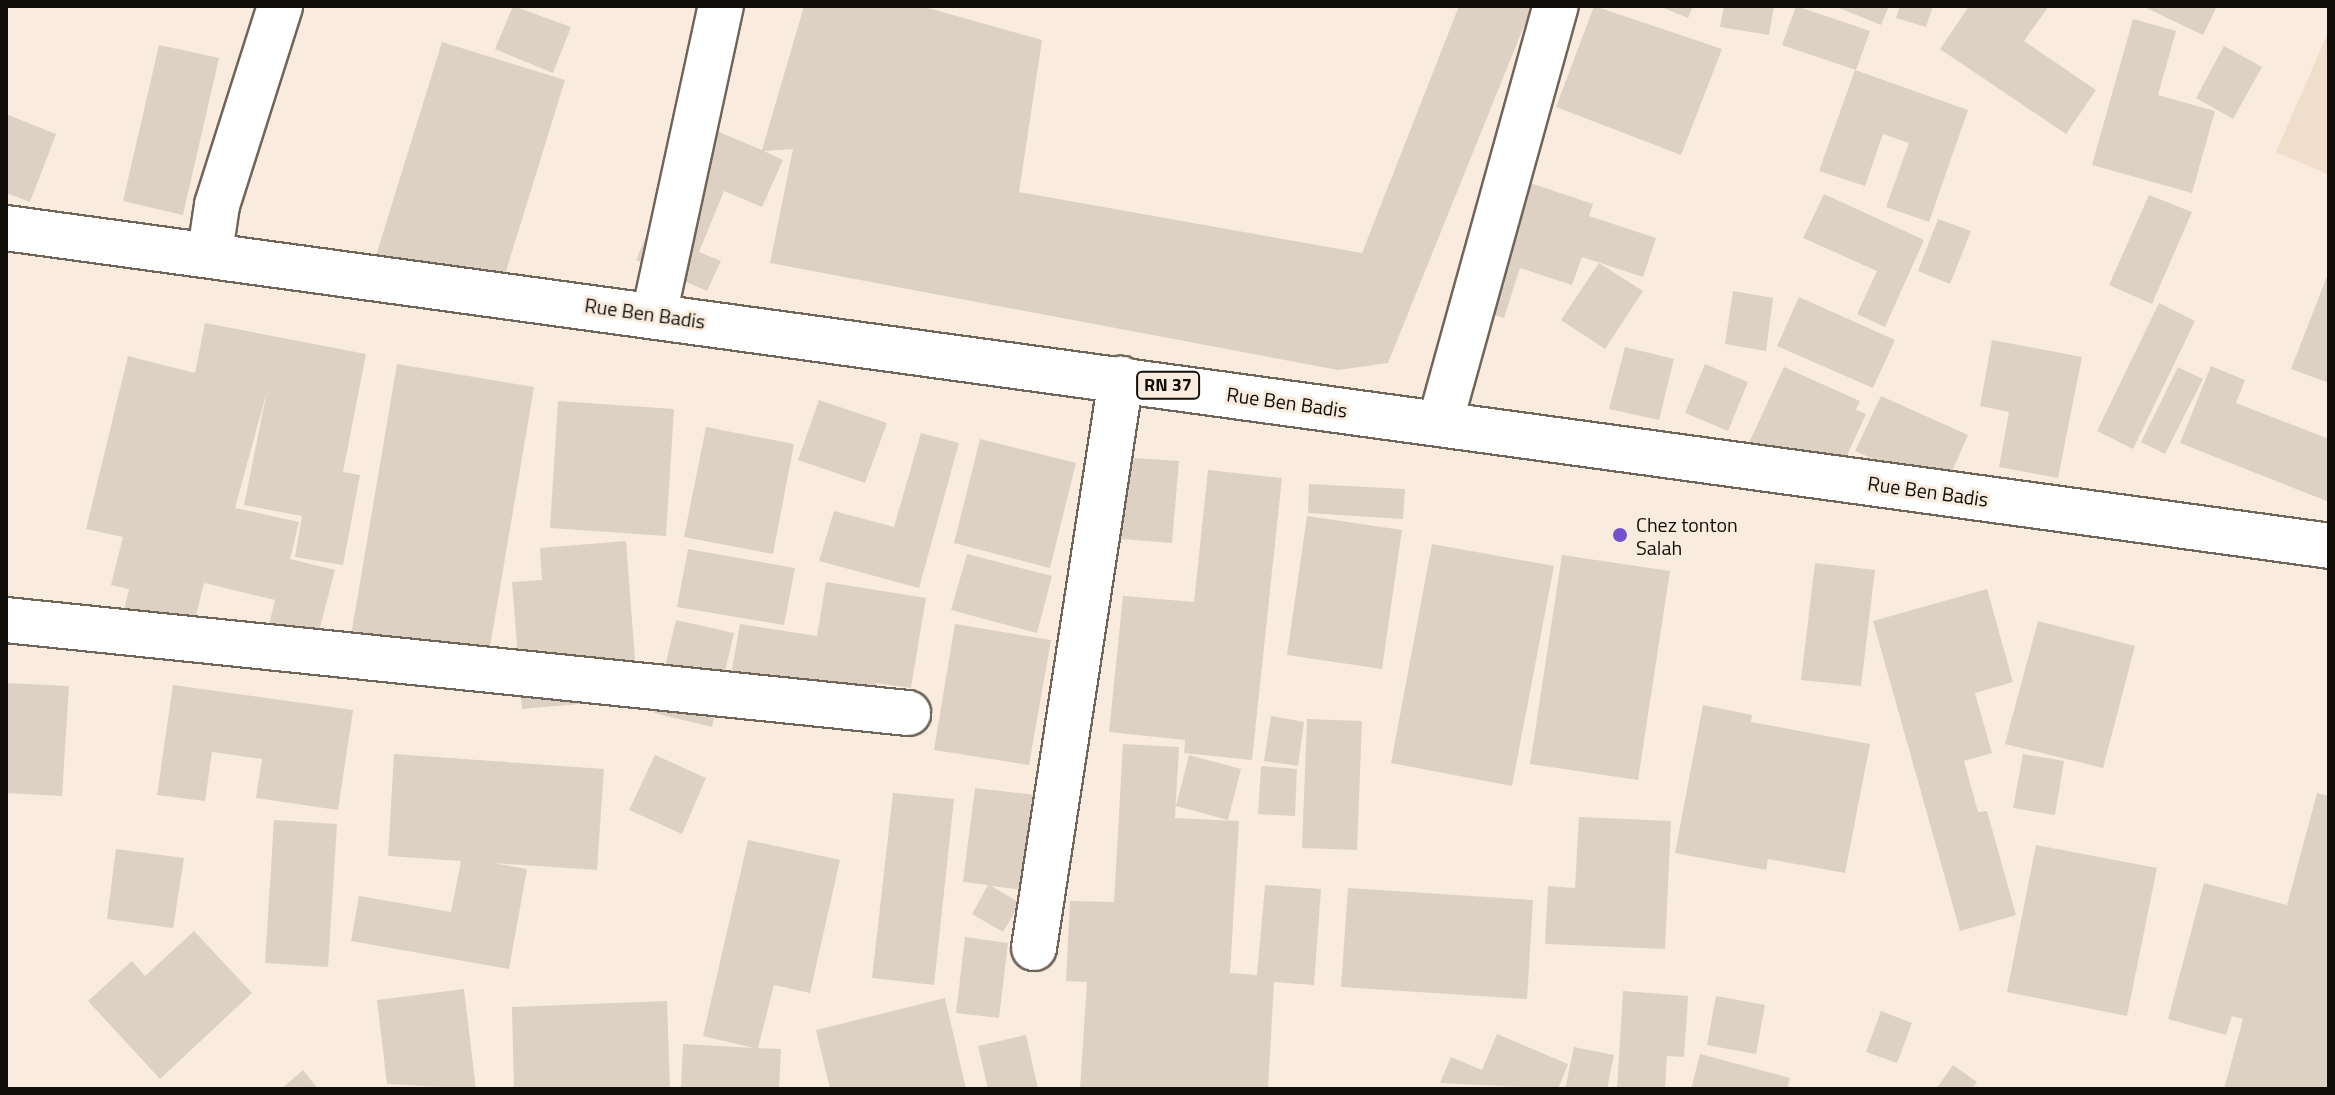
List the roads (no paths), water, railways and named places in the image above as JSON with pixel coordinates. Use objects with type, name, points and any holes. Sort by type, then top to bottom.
[{"type":"street","points":[[210,252],[217,205],[280,6]]},
{"type":"street","points":[[654,315],[721,6]]},
{"type":"street","points":[[1440,423],[1556,6]]},
{"type":"street","name":"Rue Ben Badis","points":[[6,228],[210,252],[2329,546]]},
{"type":"street","points":[[1034,948],[1121,379]]},
{"type":"street","points":[[6,620],[908,713]]},
{"type":"place","name":"Chez tonton Salah","points":[[1620,535]]}]
